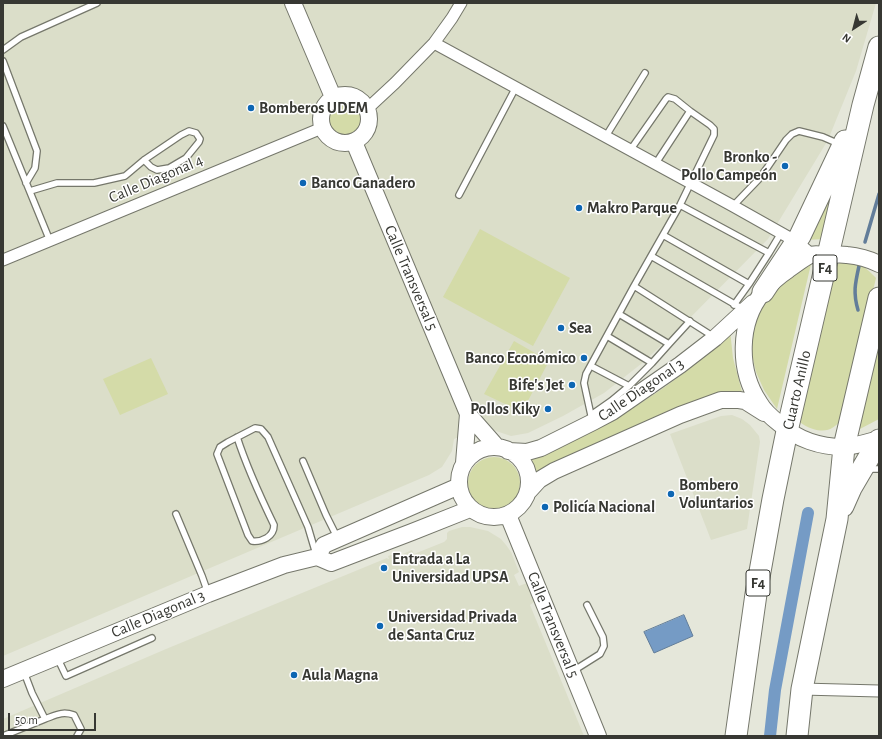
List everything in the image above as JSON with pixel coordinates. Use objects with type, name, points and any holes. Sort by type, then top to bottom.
[{"type":"highway","points":[[757,291],[804,246],[848,147],[863,105],[879,48]]},
{"type":"highway","name":"Cuarto Anillo","points":[[736,736],[756,594],[787,431],[804,246],[848,147]]},
{"type":"highway","points":[[796,736],[802,689],[837,519],[844,447],[879,298]]},
{"type":"highway","points":[[837,519],[851,488],[870,469],[879,439]]},
{"type":"main road","points":[[293,3],[333,97]]},
{"type":"main road","points":[[349,95],[363,103],[367,109],[369,125],[366,132],[354,142],[346,144],[331,140],[322,128],[320,121],[323,107],[333,97],[349,95]]},
{"type":"main road","name":"Calle Transversal 5","points":[[354,142],[468,414],[503,449]]},
{"type":"main road","points":[[804,246],[868,259],[879,264]]},
{"type":"main road","points":[[757,291],[744,338],[744,355],[746,372],[751,388],[759,403],[769,416],[787,431],[805,440],[824,445],[844,447],[879,439]]},
{"type":"main road","name":"Calle Diagonal 3","points":[[503,449],[527,452],[541,448],[592,418],[612,412],[680,365],[715,338],[740,308],[757,291]]},
{"type":"main road","name":"Calle Diagonal 3","points":[[528,492],[539,480],[554,471],[673,418],[721,400],[745,401],[769,416]]},
{"type":"main road","name":"Calle Transversal 5","points":[[464,464],[468,414]]},
{"type":"main road","points":[[490,447],[503,449],[519,458],[526,468],[529,480],[528,492],[522,504],[508,515],[495,518],[482,516],[470,508],[462,498],[459,486],[460,474],[464,464],[473,454],[478,451],[490,447]]},
{"type":"main road","points":[[317,557],[324,545],[459,486]]},
{"type":"main road","name":"Calle Diagonal 3","points":[[3,679],[208,594],[284,565],[317,557],[331,563],[470,508]]},
{"type":"main road","name":"Calle Transversal 5","points":[[508,515],[598,736]]},
{"type":"main road","points":[[366,527],[374,546]]},
{"type":"street","points":[[367,109],[434,43],[461,3]]},
{"type":"street","points":[[434,43],[631,149],[804,246]]},
{"type":"street","name":"Calle Diagonal 4","points":[[3,260],[322,128]]},
{"type":"street","points":[[802,689],[879,691]]},
{"type":"lane","points":[[3,50],[21,37],[97,3]]},
{"type":"lane","points":[[3,61],[37,151],[34,168],[26,182]]},
{"type":"lane","points":[[606,136],[645,73]]},
{"type":"lane","points":[[459,194],[516,87]]},
{"type":"lane","points":[[631,149],[668,97],[675,99],[714,129],[714,135],[680,205],[586,374],[584,383],[592,418],[629,386],[690,321]]},
{"type":"lane","points":[[656,163],[690,111]]},
{"type":"lane","points":[[3,126],[50,241]]},
{"type":"lane","points":[[30,191],[57,183],[94,183],[125,176],[144,160],[181,134],[193,131],[200,139],[186,158],[169,168],[157,170],[151,167],[144,160]]},
{"type":"lane","points":[[733,206],[768,168],[786,140],[792,134],[799,131],[823,137],[848,147]]},
{"type":"lane","points":[[680,205],[770,253],[804,246]]},
{"type":"lane","points":[[663,235],[757,291],[770,253]]},
{"type":"lane","points":[[651,256],[740,308]]},
{"type":"lane","points":[[634,286],[715,338]]},
{"type":"lane","points":[[619,314],[669,344]]},
{"type":"lane","points":[[607,336],[652,363]]},
{"type":"lane","points":[[591,366],[629,386]]},
{"type":"lane","points":[[237,438],[251,477],[274,525],[274,530],[270,535],[258,542],[252,541],[248,535],[217,454],[220,447],[255,428],[261,429],[268,437],[308,527],[317,557]]},
{"type":"lane","points":[[303,461],[338,539]]},
{"type":"lane","points":[[176,514],[208,594]]},
{"type":"lane","points":[[572,672],[600,654],[604,646],[603,637],[588,605]]},
{"type":"lane","points":[[57,656],[66,676],[152,638]]},
{"type":"lane","points":[[23,671],[45,718]]},
{"type":"lane","points":[[3,736],[45,718],[67,713],[74,715],[81,729],[77,736]]},
{"type":"shaded area","points":[[3,3],[876,3],[856,71],[828,140],[768,239],[675,333],[641,364],[604,393],[563,416],[528,433],[511,436],[486,426],[454,439],[452,451],[442,467],[429,475],[3,656]]},
{"type":"shaded area","points":[[732,415],[742,419],[750,425],[759,436],[760,442],[747,529],[711,540],[670,434],[721,416]]},
{"type":"shaded area","name":"Universidad Privada de Santa Cruz","points":[[462,527],[470,527],[488,531],[501,539],[511,552],[519,572],[514,575],[519,586],[527,583],[534,602],[530,605],[584,736],[3,736],[3,719],[166,649],[387,558],[389,559],[388,556],[394,554],[396,557],[412,550],[414,554],[444,542],[447,539],[447,533],[449,531]]},
{"type":"green space","points":[[349,102],[359,107],[363,113],[363,127],[359,133],[353,137],[343,138],[333,133],[329,127],[328,117],[333,107],[339,103]]},
{"type":"green space","points":[[843,164],[824,239],[805,240]]},
{"type":"green space","points":[[480,229],[570,278],[533,346],[443,297]]},
{"type":"green space","points":[[842,262],[853,263],[864,267],[876,278],[843,418],[830,429],[822,431],[807,427],[799,421],[835,268]]},
{"type":"green space","points":[[811,264],[777,409],[764,390],[756,372],[752,355],[752,333],[764,299],[795,271]]},
{"type":"green space","points":[[879,329],[879,419],[858,430]]},
{"type":"green space","points":[[730,330],[733,358],[742,392],[719,394],[670,410],[536,473],[532,459],[598,428],[661,390],[700,360]]},
{"type":"green space","points":[[514,341],[549,361],[522,412],[484,394]]},
{"type":"green space","points":[[151,358],[168,394],[120,415],[103,379]]},
{"type":"green space","points":[[489,457],[499,457],[508,461],[516,469],[520,478],[520,488],[516,497],[508,505],[499,509],[489,509],[480,505],[472,497],[468,488],[468,478],[472,469],[480,461]]},
{"type":"water","points":[[684,615],[693,636],[654,653],[644,632]]},
{"type":"waterway","points":[[865,242],[879,194]]},
{"type":"waterway","points":[[858,310],[855,298],[855,288],[859,266]]},
{"type":"waterway","points":[[770,736],[775,690],[808,513]]},
{"type":"place","name":"Bomberos UDEM","points":[[251,108]]},
{"type":"place","name":"Bronko - Pollo Campeón","points":[[785,166]]},
{"type":"place","name":"Banco Ganadero","points":[[303,183]]},
{"type":"place","name":"Makro Parque","points":[[579,208]]},
{"type":"place","name":"Sea","points":[[561,328]]},
{"type":"place","name":"Banco Económico","points":[[584,358]]},
{"type":"place","name":"Bife's Jet","points":[[572,385]]},
{"type":"place","name":"Pollos Kiky","points":[[548,409]]},
{"type":"place","name":"Bombero Voluntarios","points":[[671,494]]},
{"type":"place","name":"Policía Nacional","points":[[545,507]]},
{"type":"place","name":"Entrada a La Universidad UPSA","points":[[384,568]]},
{"type":"place","name":"Universidad Privada de Santa Cruz","points":[[380,626]]},
{"type":"place","name":"Aula Magna","points":[[294,675]]}]
